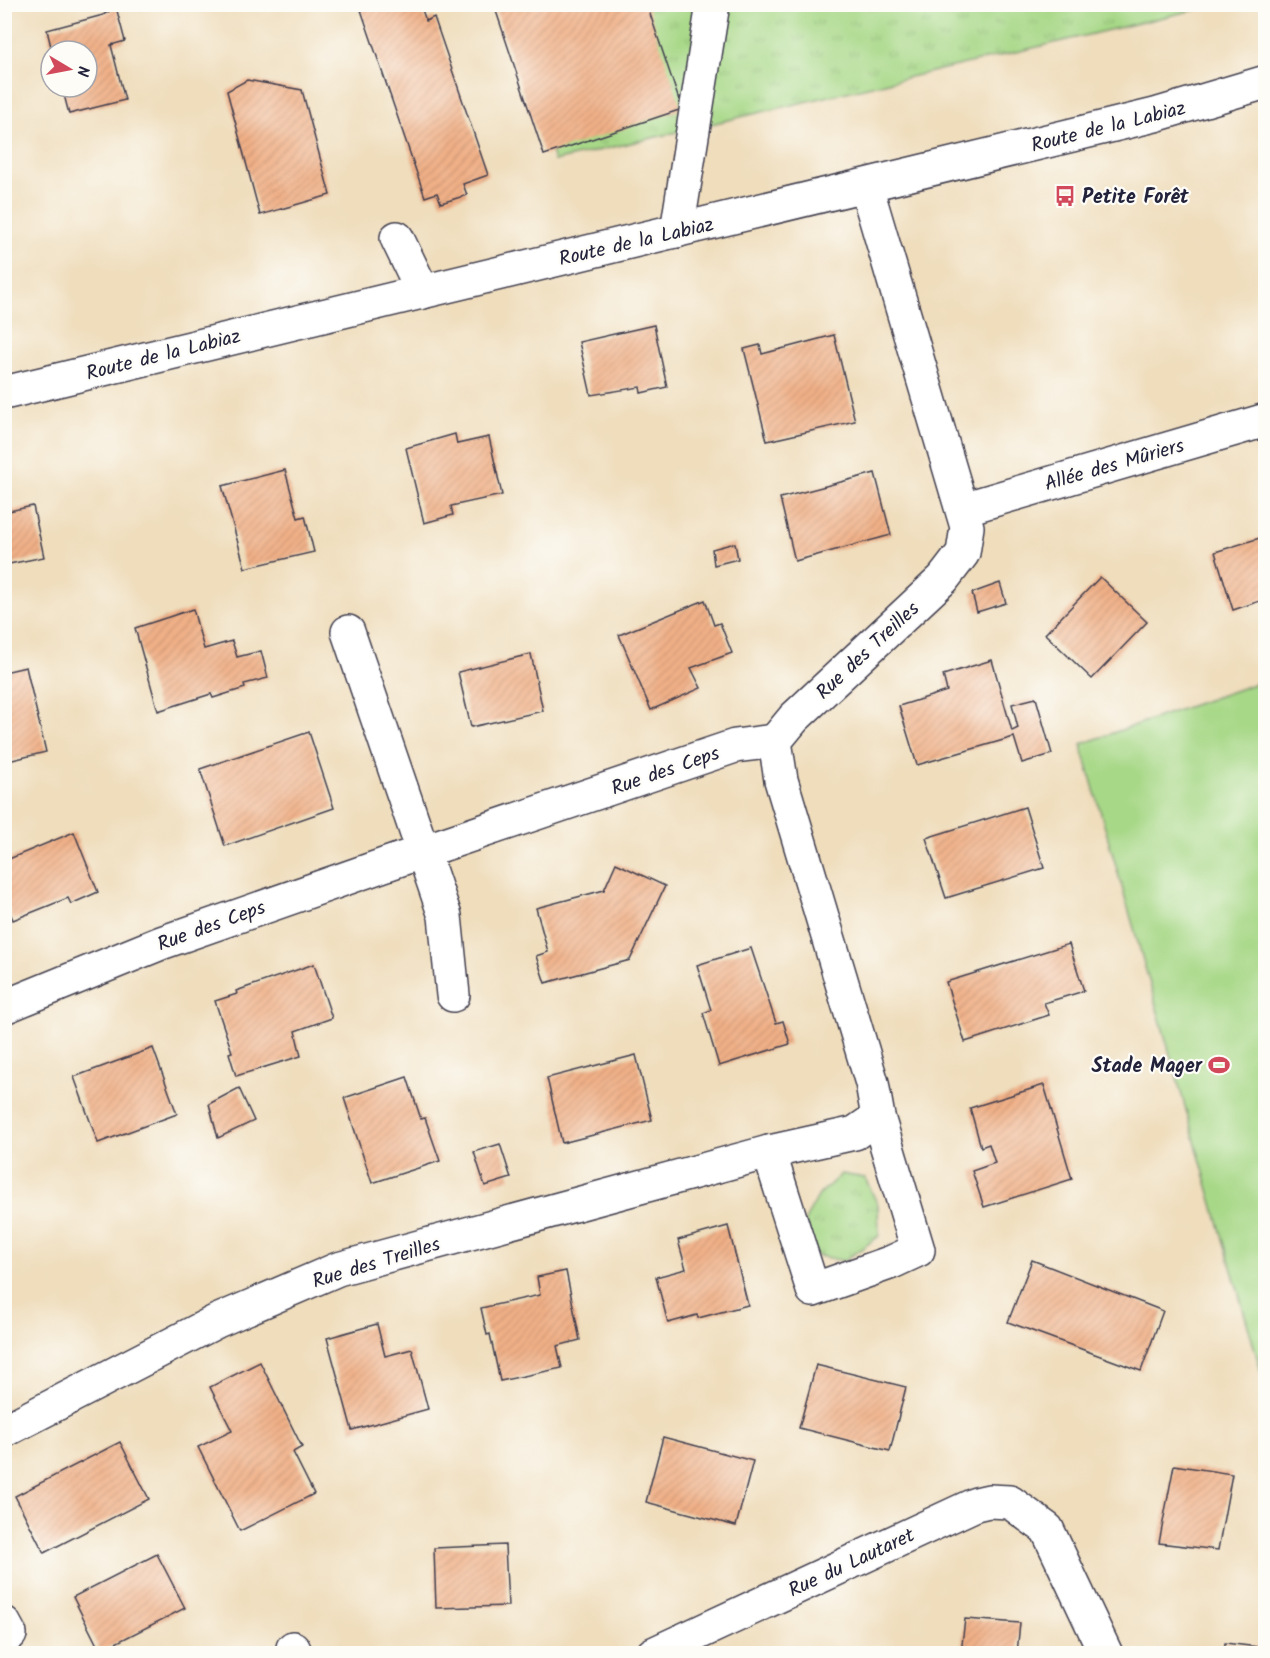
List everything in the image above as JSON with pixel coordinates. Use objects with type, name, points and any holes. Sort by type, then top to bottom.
[{"type":"street","points":[[677,231],[712,4]]},
{"type":"street","name":"Route de la Labiaz","points":[[4,393],[1155,115],[1266,82]]},
{"type":"street","name":"Rue des Treilles","points":[[775,741],[794,718],[944,579],[963,553],[967,526],[963,509],[866,186]]},
{"type":"street","points":[[397,238],[423,292]]},
{"type":"street","name":"Allée des Mûriers","points":[[963,509],[1266,420]]},
{"type":"street","points":[[348,632],[421,852],[445,916],[453,995]]},
{"type":"street","points":[[770,1152],[813,1290],[892,1262],[918,1250],[878,1117],[872,1083],[781,780],[775,741]]},
{"type":"street","name":"Rue des Ceps","points":[[4,1007],[160,943],[421,852],[735,746],[775,741]]},
{"type":"street","name":"Rue des Treilles","points":[[4,1431],[217,1321],[338,1269],[770,1152],[855,1132],[878,1117]]},
{"type":"street","name":"Rue du Lautaret","points":[[653,1653],[976,1504],[989,1501],[1010,1502],[1047,1529],[1106,1653]]},
{"type":"green space","points":[[505,5],[1215,5],[554,161]]},
{"type":"green space","name":"Stade Mager","points":[[1266,680],[1265,1385],[1081,744]]},
{"type":"green space","points":[[841,1174],[865,1178],[878,1205],[879,1236],[844,1261],[815,1255],[805,1220],[819,1195]]},
{"type":"building","points":[[367,4],[420,4],[426,21],[434,17],[488,175],[463,184],[467,195],[441,203],[437,193],[425,197],[360,7]]},
{"type":"building","points":[[494,5],[647,5],[682,109],[544,155]]},
{"type":"building","points":[[116,7],[125,41],[111,45],[125,100],[69,114],[65,99],[99,99],[99,39],[49,39],[47,30],[103,15]]},
{"type":"building","points":[[247,80],[302,90],[330,195],[260,215],[227,91]]},
{"type":"building","points":[[654,325],[667,387],[641,393],[640,387],[591,395],[579,342]]},
{"type":"building","points":[[834,335],[855,421],[767,441],[744,349],[760,345],[762,354]]},
{"type":"building","points":[[455,434],[457,444],[489,437],[502,495],[451,506],[453,515],[424,523],[406,448]]},
{"type":"building","points":[[285,470],[298,518],[305,516],[314,552],[245,568],[222,486]]},
{"type":"building","points":[[875,473],[891,535],[795,561],[780,498]]},
{"type":"building","points":[[33,506],[44,557],[4,565],[4,512]]},
{"type":"building","points":[[1266,536],[1266,599],[1233,610],[1215,552]]},
{"type":"building","points":[[735,543],[738,559],[714,565],[712,549]]},
{"type":"building","points":[[1100,577],[1147,622],[1092,679],[1045,634]]},
{"type":"building","points":[[1000,583],[1006,603],[977,612],[972,593]]},
{"type":"building","points":[[705,600],[714,625],[720,623],[732,653],[691,668],[701,688],[651,710],[619,635]]},
{"type":"building","points":[[193,609],[204,649],[232,641],[237,657],[261,651],[268,678],[244,684],[245,688],[213,698],[211,694],[158,711],[135,628]]},
{"type":"building","points":[[531,654],[543,711],[471,727],[458,672]]},
{"type":"building","points":[[992,660],[1012,731],[1018,728],[1012,704],[1036,698],[1052,754],[1022,763],[1014,737],[917,765],[899,706],[947,691],[943,675]]},
{"type":"building","points":[[26,667],[46,752],[4,762],[4,672]]},
{"type":"building","points":[[309,732],[334,808],[225,846],[200,769]]},
{"type":"building","points":[[1025,807],[1044,868],[946,898],[926,838]]},
{"type":"building","points":[[74,832],[98,892],[71,904],[68,898],[13,920],[4,897],[4,861]]},
{"type":"building","points":[[616,863],[665,886],[630,960],[545,983],[536,956],[548,952],[536,908],[604,890]]},
{"type":"building","points":[[1069,944],[1084,991],[1044,1003],[1049,1015],[965,1042],[946,982]]},
{"type":"building","points":[[751,948],[776,1023],[783,1021],[790,1044],[719,1066],[703,1013],[711,1010],[697,965]]},
{"type":"building","points":[[314,964],[332,1018],[295,1031],[301,1056],[236,1076],[229,1053],[232,1052],[215,1001],[237,994],[236,991]]},
{"type":"building","points":[[153,1048],[177,1114],[98,1143],[74,1077]]},
{"type":"building","points":[[636,1055],[652,1120],[562,1143],[547,1078]]},
{"type":"building","points":[[407,1077],[421,1119],[425,1118],[440,1161],[372,1183],[344,1098]]},
{"type":"building","points":[[1044,1085],[1072,1179],[984,1207],[972,1171],[995,1163],[989,1144],[981,1147],[970,1108]]},
{"type":"building","points":[[239,1088],[254,1121],[218,1138],[209,1104]]},
{"type":"building","points":[[500,1144],[511,1178],[485,1186],[474,1152]]},
{"type":"building","points":[[728,1226],[748,1305],[668,1323],[656,1277],[686,1269],[678,1240]]},
{"type":"building","points":[[1032,1260],[1163,1311],[1141,1371],[1008,1322]]},
{"type":"building","points":[[566,1271],[580,1340],[557,1346],[562,1368],[500,1381],[490,1334],[487,1335],[481,1308],[540,1295],[537,1277]]},
{"type":"building","points":[[377,1324],[385,1356],[412,1349],[428,1409],[352,1430],[327,1338]]},
{"type":"building","points":[[260,1362],[302,1447],[293,1452],[314,1494],[240,1531],[198,1447],[232,1431],[210,1387]]},
{"type":"building","points":[[816,1365],[906,1387],[890,1451],[799,1428]]},
{"type":"building","points":[[663,1437],[753,1461],[736,1526],[646,1502]]},
{"type":"building","points":[[120,1442],[149,1499],[44,1553],[15,1496]]},
{"type":"building","points":[[1174,1465],[1232,1474],[1218,1550],[1159,1543]]},
{"type":"building","points":[[505,1545],[508,1606],[436,1608],[434,1548]]},
{"type":"building","points":[[157,1554],[185,1608],[100,1651],[73,1597]]},
{"type":"building","points":[[965,1619],[1020,1623],[1017,1653],[961,1653]]},
{"type":"building","points":[[1225,1643],[1266,1648],[1266,1653],[1224,1653]]},
{"type":"place","name":"Petite Forêt","points":[[1065,196]]},
{"type":"place","name":"Stade Mager","points":[[1219,1065]]}]
